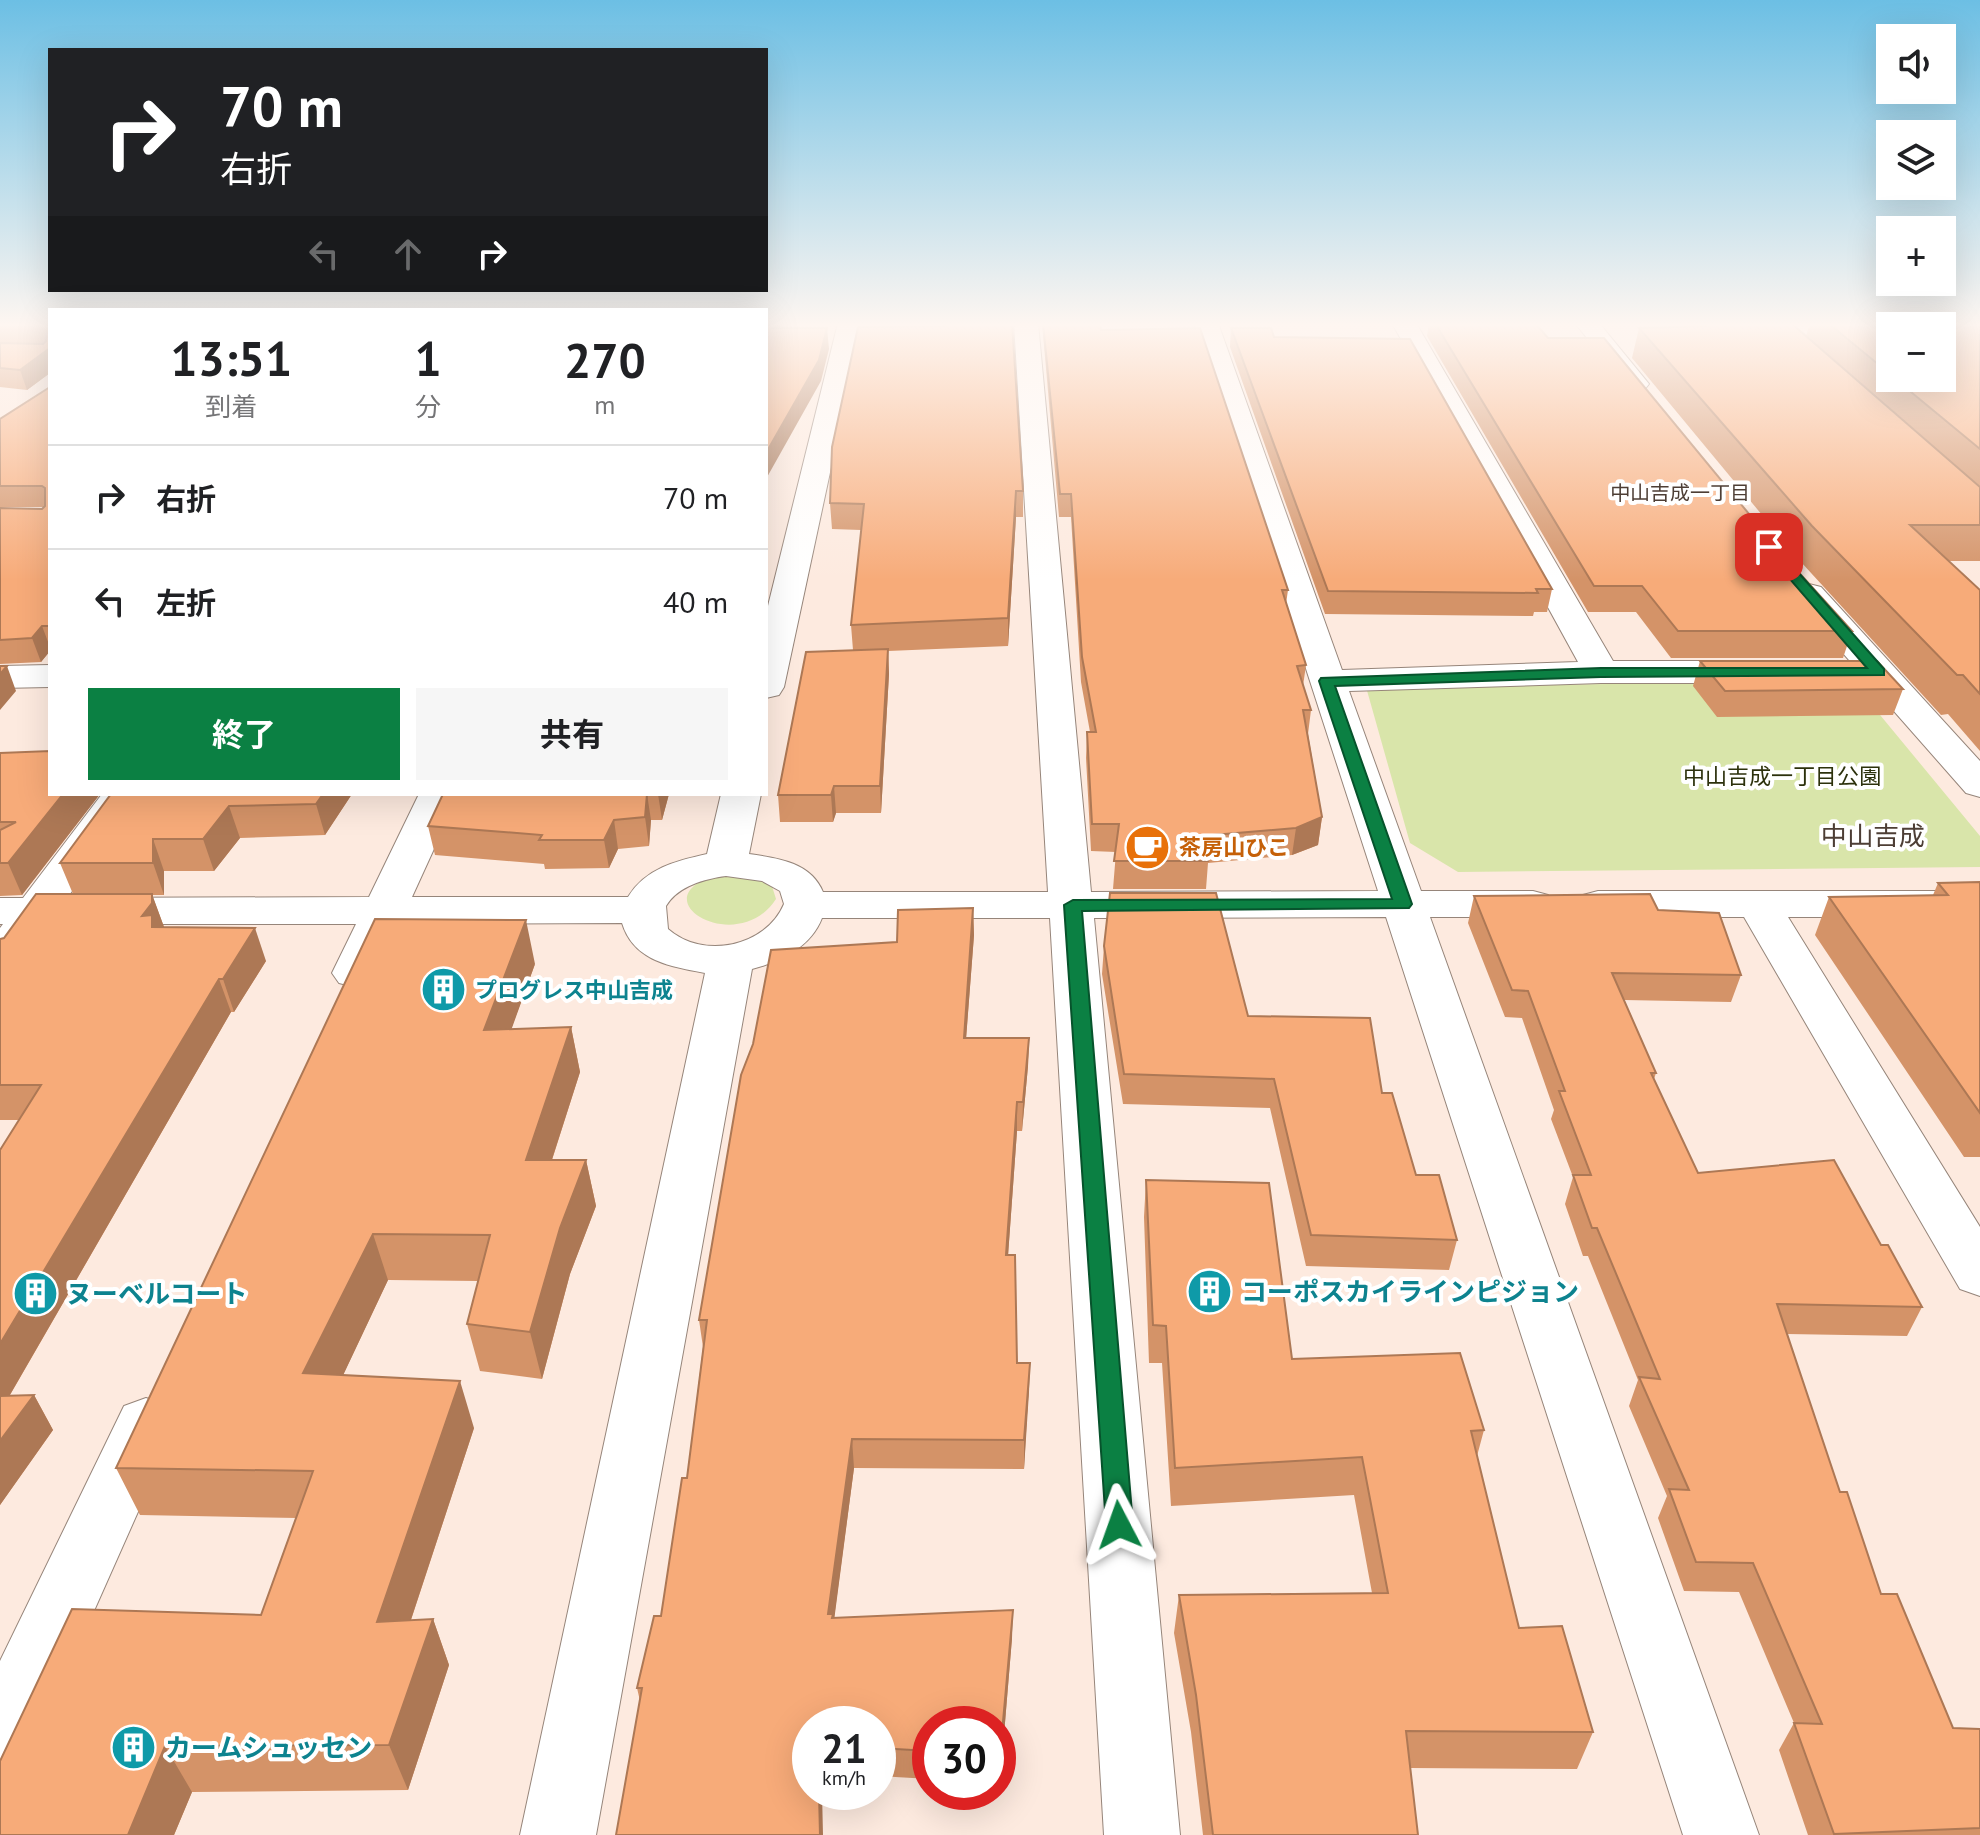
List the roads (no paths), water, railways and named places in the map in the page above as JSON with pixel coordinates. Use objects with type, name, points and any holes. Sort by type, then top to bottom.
[{"type":"street","points":[[768,678],[830,409]]},
{"type":"street","points":[[1033,409],[1142,1835]]},
{"type":"street","points":[[1235,409],[1721,1835]]},
{"type":"street","points":[[1452,409],[1601,672]]},
{"type":"street","points":[[1788,571],[1980,785]]},
{"type":"street","points":[[1327,681],[1601,672],[1786,672]]},
{"type":"street","points":[[1833,672],[1879,672]]},
{"type":"street","points":[[0,677],[48,676]]},
{"type":"street","points":[[0,959],[18,911],[120,796]]},
{"type":"street","points":[[333,1020],[438,796]]},
{"type":"street","points":[[726,863],[741,796]]},
{"type":"street","points":[[726,863],[752,863],[774,869],[791,878],[803,890],[807,905],[803,920],[793,933],[777,945],[731,959],[707,960],[664,948],[650,938],[644,924],[643,910],[651,896],[681,873],[726,863]]},
{"type":"street","points":[[1758,904],[1980,1274]]},
{"type":"street","points":[[807,905],[1980,904]]},
{"type":"street","points":[[18,911],[643,910]]},
{"type":"street","points":[[558,1835],[731,959]]},
{"type":"street","points":[[0,1739],[168,1376]]},
{"type":"place","name":"茶房山ひこ","points":[[1148,847]]},
{"type":"place","name":"プログレス中山吉成","points":[[444,990]]},
{"type":"place","name":"コーポスカイラインピジョン","points":[[1210,1292]]},
{"type":"place","name":"ヌーベルコート","points":[[35,1294]]},
{"type":"place","name":"カームシュッセン","points":[[134,1748]]},
{"type":"district","name":"中山吉成一丁目","points":[[1680,493]]},
{"type":"district","name":"中山吉成","points":[[1873,836]]},
{"type":"park label","name":"中山吉成一丁目公園","points":[[1782,776]]}]
